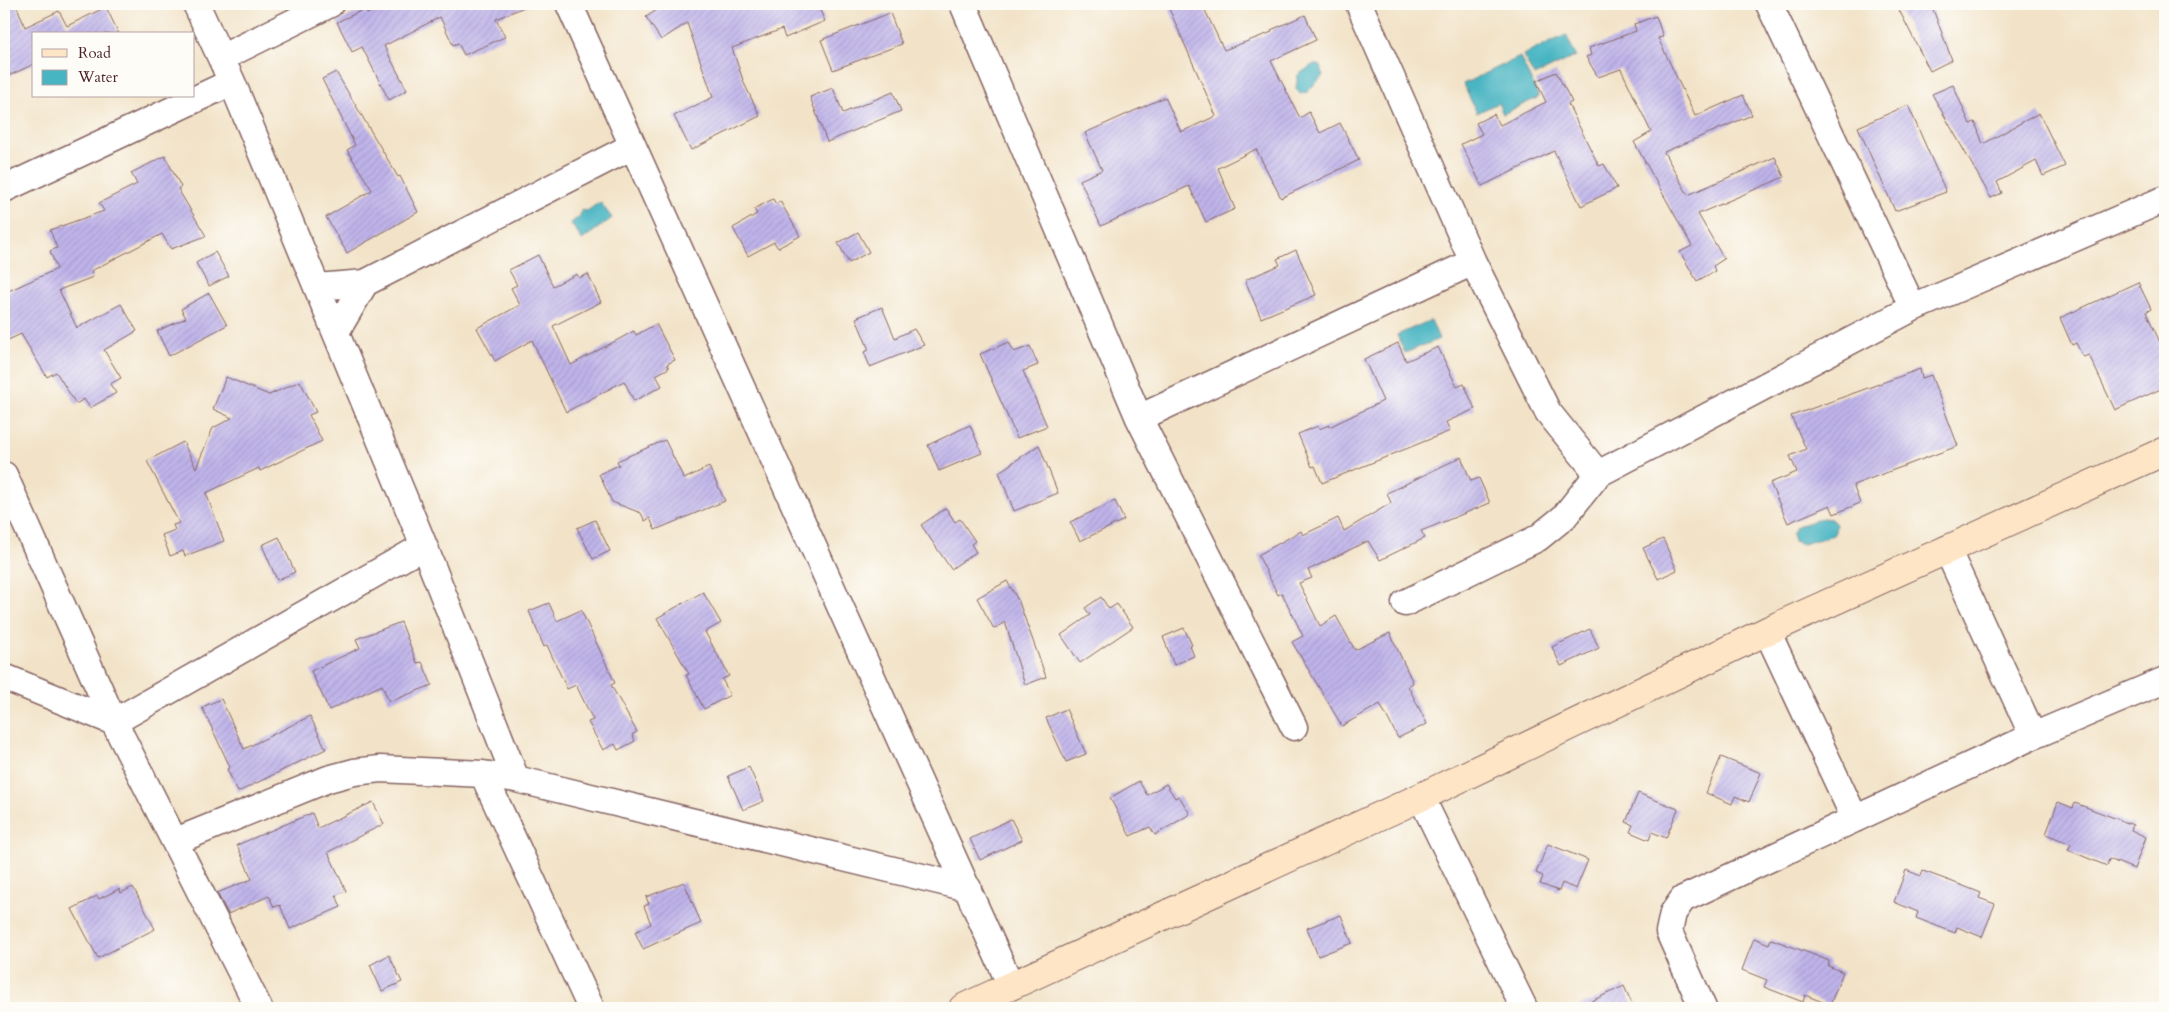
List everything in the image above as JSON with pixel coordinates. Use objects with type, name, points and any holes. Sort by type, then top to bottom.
[{"type":"street","points":[[196,4],[232,82],[336,332],[424,546],[516,779]]},
{"type":"street","points":[[221,58],[330,4]]},
{"type":"street","points":[[569,4],[1011,986]]},
{"type":"street","points":[[963,4],[1139,418],[1294,727]]},
{"type":"street","points":[[1359,4],[1473,262],[1548,412],[1598,474]]},
{"type":"street","points":[[1769,4],[1913,308]]},
{"type":"street","points":[[4,189],[232,82]]},
{"type":"street","points":[[317,287],[365,283],[634,146]]},
{"type":"street","points":[[1405,603],[1538,538],[1564,517],[1598,474],[1913,308],[2165,199]]},
{"type":"street","points":[[1139,418],[1473,262]]},
{"type":"street","points":[[336,332],[365,283]]},
{"type":"street","points":[[963,1008],[1421,796],[1767,632],[2165,451]]},
{"type":"street","points":[[4,475],[114,722],[259,1008]]},
{"type":"street","points":[[114,722],[424,546]]},
{"type":"street","points":[[1947,549],[2033,736]]},
{"type":"street","points":[[1767,632],[1855,819]]},
{"type":"street","points":[[4,677],[114,722]]},
{"type":"street","points":[[1704,1008],[1669,932],[1670,923],[1677,906],[1683,899],[2033,736],[2165,680]]},
{"type":"street","points":[[176,841],[328,780],[354,772],[380,769],[483,774],[516,779],[968,888]]},
{"type":"street","points":[[483,774],[591,1008]]},
{"type":"street","points":[[1421,796],[1524,1008]]},
{"type":"water","points":[[1566,35],[1576,56],[1534,76],[1523,55]]},
{"type":"water","points":[[1520,57],[1539,97],[1503,114],[1498,103],[1477,113],[1463,84]]},
{"type":"water","points":[[1314,64],[1321,66],[1323,76],[1307,92],[1300,94],[1296,88],[1298,75]]},
{"type":"water","points":[[600,202],[612,218],[582,240],[571,223],[580,216],[581,210],[587,211]]},
{"type":"water","points":[[1431,320],[1439,339],[1405,353],[1397,335]]},
{"type":"water","points":[[1823,518],[1831,519],[1836,524],[1833,535],[1803,544],[1794,541],[1792,534],[1797,526]]},
{"type":"building","points":[[4,4],[16,4],[25,27],[59,11],[67,26],[106,7],[118,32],[32,32],[32,65],[4,78]]},
{"type":"building","points":[[387,4],[531,4],[496,19],[505,37],[464,55],[458,43],[453,45],[440,17],[384,46],[407,90],[389,100],[362,47],[352,52],[337,22],[365,9],[367,14]]},
{"type":"building","points":[[666,4],[817,4],[825,21],[785,38],[782,29],[732,48],[744,83],[760,116],[691,150],[674,116],[713,97],[687,23],[661,40],[646,17]]},
{"type":"building","points":[[1167,4],[1202,4],[1224,50],[1272,32],[1271,30],[1305,15],[1316,40],[1271,61],[1300,118],[1309,112],[1320,133],[1340,123],[1359,160],[1281,198],[1256,149],[1218,168],[1235,209],[1206,222],[1189,186],[1101,226],[1080,180],[1102,170],[1085,133],[1165,97],[1181,132],[1216,116]]},
{"type":"building","points":[[1896,4],[1931,4],[1952,60],[1930,71]]},
{"type":"building","points":[[890,13],[902,44],[833,70],[821,40]]},
{"type":"building","points":[[1656,16],[1663,37],[1658,38],[1695,116],[1743,95],[1752,115],[1664,152],[1688,195],[1775,157],[1784,177],[1698,214],[1724,259],[1713,266],[1715,271],[1697,281],[1680,252],[1692,246],[1634,142],[1651,132],[1621,69],[1598,77],[1586,57],[1591,55],[1589,48],[1636,31],[1634,24]]},
{"type":"building","points":[[336,72],[398,177],[400,176],[418,212],[347,253],[326,217],[372,190],[347,150],[355,145],[322,79]]},
{"type":"building","points":[[1556,72],[1572,102],[1568,104],[1599,166],[1604,164],[1617,188],[1581,206],[1554,151],[1482,186],[1461,144],[1482,134],[1476,123],[1494,114],[1500,125],[1546,102],[1536,81]]},
{"type":"building","points":[[1953,85],[1970,124],[1975,122],[1983,144],[2039,113],[2065,166],[2043,176],[2036,161],[1997,182],[2002,193],[1991,198],[1932,94]]},
{"type":"building","points":[[833,88],[843,113],[893,92],[901,111],[827,142],[810,97]]},
{"type":"building","points":[[1908,105],[1946,192],[1895,211],[1858,127]]},
{"type":"building","points":[[165,156],[181,187],[178,189],[206,236],[171,249],[162,234],[91,271],[93,277],[59,290],[77,328],[121,304],[137,331],[104,350],[121,378],[110,384],[116,393],[90,408],[84,399],[76,404],[56,372],[47,377],[21,334],[4,342],[4,293],[57,269],[50,251],[57,248],[50,230],[104,211],[99,203],[137,184],[131,173]]},
{"type":"building","points":[[773,199],[776,204],[780,201],[800,236],[778,248],[774,242],[748,256],[733,228],[757,214],[754,209]]},
{"type":"building","points":[[858,232],[869,252],[849,263],[838,243]]},
{"type":"building","points":[[1296,250],[1316,295],[1261,318],[1245,280],[1280,265],[1277,259]]},
{"type":"building","points":[[215,252],[229,276],[209,286],[196,263]]},
{"type":"building","points":[[538,255],[553,286],[577,274],[579,278],[588,274],[601,302],[553,326],[571,365],[634,331],[636,335],[656,324],[675,360],[667,364],[669,368],[656,375],[662,386],[634,401],[624,381],[566,412],[532,340],[495,361],[477,328],[520,305],[511,288],[517,285],[509,270]]},
{"type":"building","points":[[2138,282],[2151,309],[2146,312],[2165,353],[2165,387],[2115,410],[2089,355],[2083,357],[2076,343],[2072,345],[2060,318]]},
{"type":"building","points":[[209,293],[227,325],[169,356],[157,331],[186,318],[181,309]]},
{"type":"building","points":[[882,307],[895,338],[914,329],[924,345],[870,367],[864,352],[869,350],[856,318]]},
{"type":"building","points":[[1009,342],[1014,352],[1030,346],[1038,365],[1023,371],[1047,426],[1017,438],[980,354]]},
{"type":"building","points":[[1398,343],[1406,361],[1438,347],[1457,387],[1464,384],[1475,409],[1446,422],[1450,431],[1322,483],[1315,466],[1312,467],[1298,434],[1318,426],[1319,429],[1329,425],[1329,427],[1383,401],[1364,359]]},
{"type":"building","points":[[1920,369],[1922,378],[1931,375],[1958,446],[1853,485],[1860,503],[1834,514],[1830,505],[1788,523],[1770,483],[1797,472],[1790,456],[1806,449],[1791,416]]},
{"type":"building","points":[[226,377],[269,395],[300,381],[316,412],[309,415],[322,441],[260,471],[259,468],[206,493],[224,541],[185,556],[183,551],[170,556],[162,535],[175,530],[173,525],[179,523],[147,461],[183,442],[196,468],[213,428],[232,418],[213,409]]},
{"type":"building","points":[[970,425],[982,453],[939,471],[928,445]]},
{"type":"building","points":[[665,440],[684,479],[709,467],[725,501],[655,530],[650,518],[645,521],[641,513],[612,502],[599,474],[619,465],[617,461]]},
{"type":"building","points":[[1039,445],[1058,493],[1014,511],[999,472]]},
{"type":"building","points":[[1461,457],[1471,481],[1479,478],[1490,503],[1421,531],[1425,538],[1380,560],[1368,541],[1308,570],[1312,578],[1299,583],[1320,626],[1336,616],[1355,650],[1390,633],[1413,683],[1408,686],[1427,724],[1398,738],[1380,704],[1342,726],[1292,642],[1303,636],[1282,593],[1278,595],[1258,555],[1301,531],[1303,535],[1338,518],[1344,531],[1391,503],[1387,493]]},
{"type":"building","points":[[1115,501],[1124,520],[1080,541],[1070,522]]},
{"type":"building","points":[[946,508],[955,522],[960,519],[975,541],[971,544],[976,552],[951,569],[921,525]]},
{"type":"building","points":[[595,520],[610,551],[593,559],[577,528]]},
{"type":"building","points":[[279,537],[295,572],[277,580],[262,545]]},
{"type":"building","points":[[1663,539],[1677,570],[1658,579],[1643,548]]},
{"type":"building","points":[[1007,581],[1019,602],[1046,677],[1025,685],[1005,622],[994,629],[977,598]]},
{"type":"building","points":[[703,592],[721,623],[705,632],[729,676],[722,679],[730,695],[704,709],[686,675],[689,674],[657,618]]},
{"type":"building","points":[[1101,597],[1109,609],[1117,604],[1133,627],[1080,663],[1061,635],[1090,615],[1085,608]]},
{"type":"building","points":[[549,603],[557,621],[581,610],[615,683],[611,685],[637,732],[632,735],[635,741],[618,750],[615,744],[603,750],[588,722],[593,720],[576,685],[567,689],[547,645],[544,647],[529,611]]},
{"type":"building","points":[[401,622],[417,663],[422,662],[432,685],[389,702],[382,685],[329,710],[311,671],[360,648],[356,639]]},
{"type":"building","points":[[1184,628],[1192,645],[1190,646],[1194,656],[1174,665],[1163,637]]},
{"type":"building","points":[[1590,629],[1599,648],[1561,666],[1552,647]]},
{"type":"building","points":[[221,699],[244,749],[310,716],[326,749],[238,792],[227,769],[230,767],[202,707]]},
{"type":"building","points":[[1066,709],[1086,754],[1066,762],[1046,718]]},
{"type":"building","points":[[1721,757],[1761,773],[1749,802],[1735,796],[1732,804],[1706,793]]},
{"type":"building","points":[[749,767],[764,801],[743,810],[728,776]]},
{"type":"building","points":[[1139,781],[1147,795],[1166,784],[1175,798],[1179,796],[1190,814],[1155,835],[1150,827],[1130,836],[1110,798]]},
{"type":"building","points":[[1638,793],[1678,809],[1666,838],[1652,832],[1649,840],[1630,832],[1633,825],[1626,822]]},
{"type":"building","points":[[373,802],[384,824],[328,852],[346,891],[336,895],[341,907],[290,929],[280,905],[274,907],[269,896],[228,914],[217,893],[252,879],[237,845],[312,813],[318,828]]},
{"type":"building","points":[[2058,802],[2073,808],[2075,803],[2133,825],[2131,830],[2146,837],[2134,869],[2109,859],[2107,866],[2068,850],[2071,844],[2046,834]]},
{"type":"building","points":[[1011,819],[1022,840],[980,860],[970,839]]},
{"type":"building","points":[[1548,844],[1588,860],[1576,889],[1562,883],[1559,891],[1540,884],[1543,876],[1536,873]]},
{"type":"building","points":[[1906,870],[1921,876],[1923,871],[1966,887],[1981,893],[1979,898],[1995,904],[1982,937],[1957,927],[1955,933],[1916,918],[1918,912],[1894,902]]},
{"type":"building","points":[[684,882],[701,923],[643,949],[635,932],[651,924],[644,906],[649,904],[646,897]]},
{"type":"building","points":[[133,887],[155,929],[98,958],[72,909],[97,896],[99,899],[119,889],[121,893]]},
{"type":"building","points":[[1341,915],[1352,943],[1318,956],[1307,928]]},
{"type":"building","points":[[1754,938],[1769,944],[1771,939],[1809,953],[1829,961],[1828,966],[1843,972],[1830,1005],[1805,995],[1803,1002],[1764,987],[1767,980],[1742,970]]},
{"type":"building","points":[[389,955],[402,982],[382,991],[370,965]]},
{"type":"building","points":[[1624,986],[1634,1008],[1576,1008]]}]
